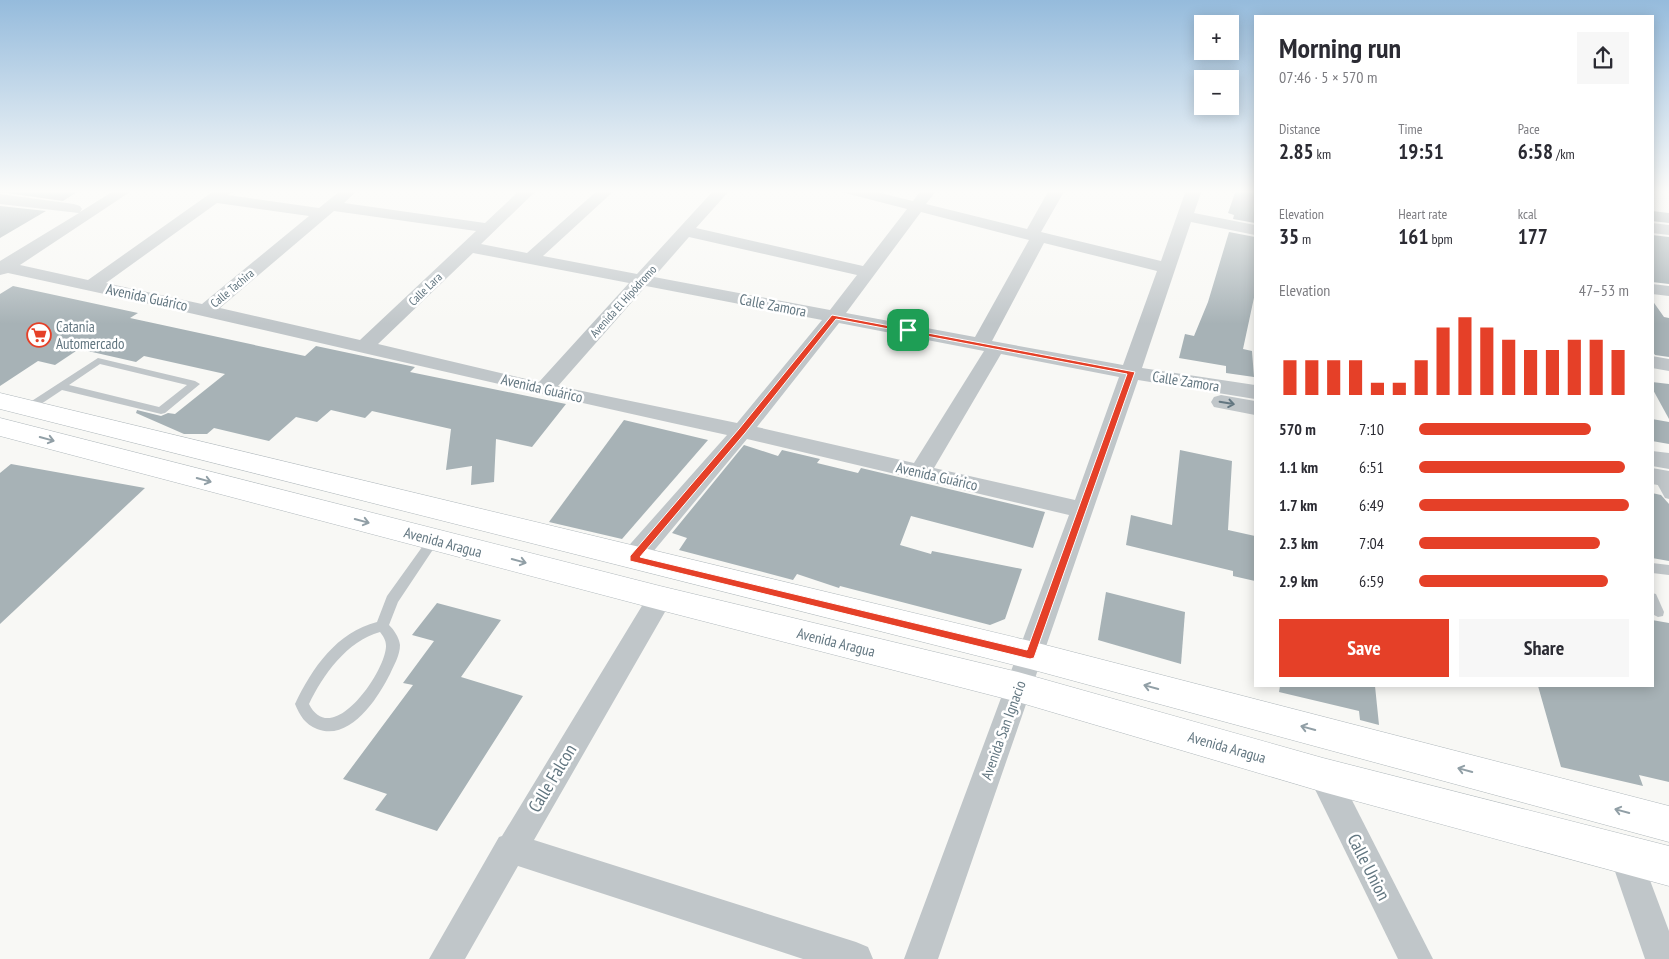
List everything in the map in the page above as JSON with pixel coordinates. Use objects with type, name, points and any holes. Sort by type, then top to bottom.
[{"type":"street","points":[[1,264],[40,235]]},
{"type":"street","points":[[1,264],[50,235]]},
{"type":"street","points":[[91,286],[162,235]]},
{"type":"street","name":"Calle Tachira","points":[[206,310],[296,235]]},
{"type":"street","name":"Calle Lara","points":[[365,346],[482,235]]},
{"type":"street","points":[[531,258],[557,235]]},
{"type":"street","name":"Avenida El Hipódromo","points":[[544,389],[682,235]]},
{"type":"street","points":[[706,235],[867,272]]},
{"type":"street","points":[[633,558],[742,431],[834,317],[895,235]]},
{"type":"street","points":[[1030,235],[1167,268]]},
{"type":"street","name":"Avenida San Ignacio","points":[[920,959],[1083,510],[1178,235]]},
{"type":"street","points":[[920,472],[989,346],[1035,236]]},
{"type":"street","name":"Calle Zamora","points":[[469,247],[989,346],[1254,408]]},
{"type":"street","name":"Avenida Guárico","points":[[1,264],[91,286],[365,346],[544,389],[742,431],[1083,510]]},
{"type":"street","points":[[1654,289],[1669,291]]},
{"type":"street","points":[[1654,362],[1669,365]]},
{"type":"street","name":"Calle Zamora","points":[[1129,379],[1254,392]]},
{"type":"street","name":"Avenida Aragua","points":[[14,405],[1030,655],[1669,824]]},
{"type":"street","name":"Avenida Aragua","points":[[0,427],[660,598],[1018,687],[1323,775],[1669,866]]},
{"type":"street","name":"Calle Falcon","points":[[446,959],[510,848],[660,598]]},
{"type":"street","name":"Calle Union","points":[[1323,775],[1416,959]]},
{"type":"street","points":[[510,848],[856,959]]},
{"type":"street","points":[[1625,854],[1662,959]]},
{"type":"lane","points":[[14,405],[60,386],[98,361],[195,384],[161,411],[60,386]]},
{"type":"lane","points":[[382,626],[392,600],[434,539]]},
{"type":"lane","points":[[1654,568],[1669,570]]},
{"type":"lane","points":[[1654,603],[1658,612]]},
{"type":"lane","points":[[382,626],[389,634],[393,645],[383,675],[363,702],[347,719],[333,724],[319,725],[309,719],[302,704],[309,687],[348,643],[362,632],[382,626]]},
{"type":"building","points":[[1228,235],[1254,237],[1254,298],[1243,349],[1252,351],[1254,377],[1226,373],[1226,366],[1179,358],[1185,334],[1194,336],[1208,302]]},
{"type":"building","points":[[1654,235],[1669,237],[1669,284],[1654,282]]},
{"type":"building","points":[[13,286],[138,313],[130,318],[305,356],[316,346],[415,367],[410,372],[566,404],[532,447],[496,439],[494,482],[471,485],[472,466],[446,470],[451,429],[372,411],[365,418],[331,410],[317,422],[296,417],[269,441],[214,428],[207,434],[184,434],[136,413],[137,410],[161,416],[168,413],[175,414],[225,374],[144,356],[136,362],[79,349],[55,365],[38,361],[0,386],[0,294]]},
{"type":"building","points":[[1654,303],[1664,317],[1669,318],[1669,357],[1655,355]]},
{"type":"building","points":[[1654,382],[1669,384],[1669,419],[1654,392]]},
{"type":"building","points":[[1654,419],[1669,422],[1669,444],[1654,441]]},
{"type":"building","points":[[624,420],[708,440],[622,539],[549,522]]},
{"type":"building","points":[[744,445],[778,456],[782,450],[820,459],[817,463],[858,473],[861,468],[1045,512],[1033,548],[911,516],[900,545],[931,554],[932,551],[1022,569],[1005,619],[990,625],[840,586],[839,588],[797,574],[793,580],[679,550],[687,538],[672,533]]},
{"type":"building","points":[[1180,450],[1232,461],[1228,530],[1254,536],[1254,581],[1233,576],[1233,571],[1126,545],[1131,515],[1172,525]]},
{"type":"building","points":[[11,464],[145,488],[0,624],[0,473]]},
{"type":"building","points":[[1654,493],[1661,495],[1669,504],[1669,561],[1654,558]]},
{"type":"building","points":[[1106,592],[1185,612],[1181,664],[1098,640]]},
{"type":"building","points":[[437,603],[501,620],[461,677],[523,696],[437,831],[375,810],[387,794],[343,779],[413,685],[403,683],[434,641],[412,635]]},
{"type":"building","points":[[1654,620],[1669,623],[1669,782],[1639,775],[1643,786],[1561,767],[1538,687],[1654,687]]},
{"type":"building","points":[[1280,687],[1375,687],[1379,725],[1360,720],[1359,711],[1279,692]]},
{"type":"place","name":"Catania Automercado","points":[[39,335]]},
{"type":"route","points":[[834,317],[908,330],[1131,372],[1030,655],[633,558],[742,431],[834,317]]}]
